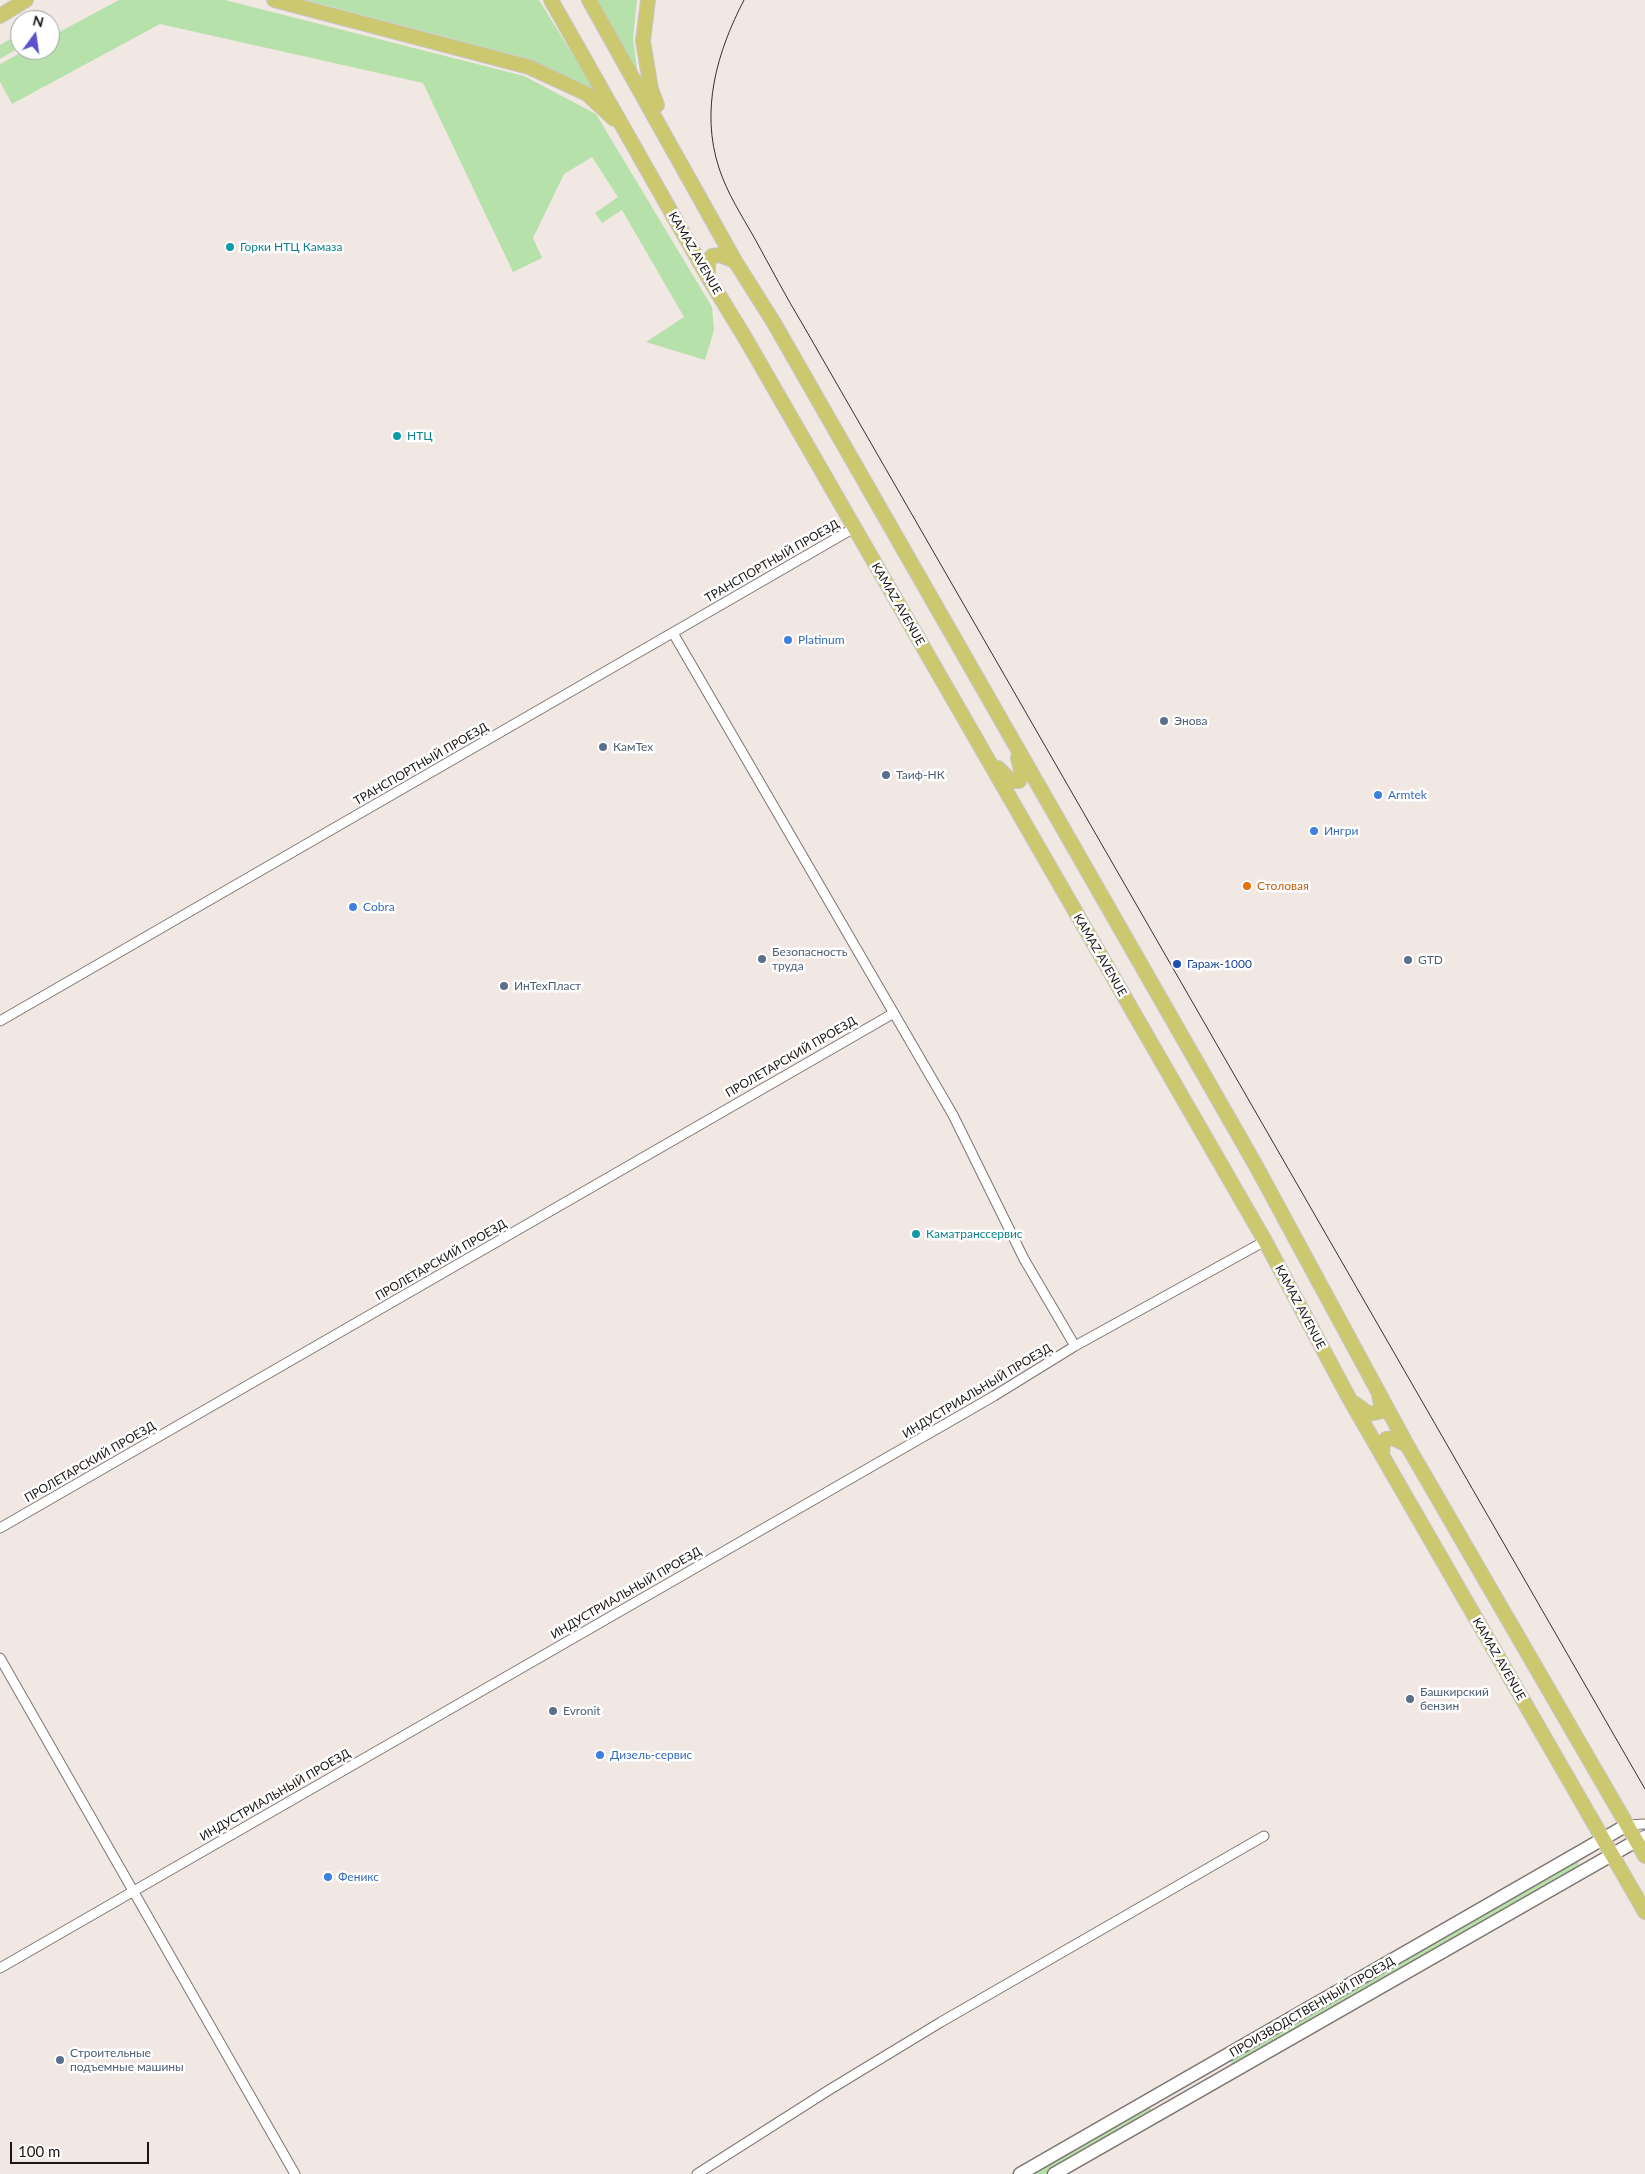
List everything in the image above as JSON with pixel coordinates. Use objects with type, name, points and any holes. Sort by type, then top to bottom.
[{"type":"main road","points":[[0,16],[26,0]]},
{"type":"main road","points":[[274,0],[529,67],[587,94],[610,114],[637,149]]},
{"type":"main road","name":"KAMAZ AVENUE","points":[[551,0],[708,277],[747,341],[1265,1241],[1349,1398],[1645,1912]]},
{"type":"main road","points":[[589,0],[736,261],[774,323],[1255,1164],[1407,1445],[1627,1824],[1641,1838],[1645,1856]]},
{"type":"main road","points":[[648,0],[643,41],[651,89],[671,143]]},
{"type":"main road","points":[[708,277],[708,262],[712,256],[720,256],[736,261]]},
{"type":"main road","points":[[987,757],[1011,781],[1020,781],[1022,774],[1015,744]]},
{"type":"main road","points":[[1349,1398],[1362,1410],[1373,1414],[1379,1412],[1381,1405],[1379,1394]]},
{"type":"main road","points":[[1382,1456],[1383,1444],[1386,1438],[1393,1438],[1407,1445]]},
{"type":"street","name":"ТРАНСПОРТНЫЙ ПРОЕЗД","points":[[0,1021],[854,528]]},
{"type":"street","points":[[674,633],[952,1115],[1024,1259],[1075,1346]]},
{"type":"street","name":"ПРОЛЕТАРСКИЙ ПРОЕЗД","points":[[0,1528],[894,1013]]},
{"type":"street","name":"ИНДУСТРИАЛЬНЫЙ ПРОЕЗД","points":[[0,1968],[994,1396],[1075,1346],[1265,1241]]},
{"type":"street","points":[[0,1658],[296,2174]]},
{"type":"street","points":[[1627,1824],[1645,1824]]},
{"type":"street","name":"ПРОИЗВОДСТВЕННЫЙ ПРОЕЗД","points":[[1020,2174],[1627,1824]]},
{"type":"street","points":[[697,2174],[829,2090],[941,2022],[1264,1836]]},
{"type":"street","name":"ПРОИЗВОДСТВЕННЫЙ ПРОЕЗД","points":[[1054,2174],[1641,1838]]},
{"type":"street","points":[[1184,2080],[1192,2095]]},
{"type":"green space","points":[[119,0],[225,0],[524,76],[596,114],[712,307],[714,330],[705,360],[646,342],[684,317],[622,210],[602,223],[595,213],[618,197],[592,157],[564,174],[533,238],[542,258],[513,272],[423,83],[160,24],[12,104],[0,82],[0,64],[10,59],[60,60],[60,32]]},
{"type":"green space","points":[[306,0],[539,0],[596,92],[526,58]]},
{"type":"green space","points":[[598,0],[637,0],[633,39],[638,76]]},
{"type":"green space","points":[[10,39],[10,53],[0,59],[0,45]]},
{"type":"green space","points":[[1578,1860],[1579,1866],[1233,2066],[1230,2060]]},
{"type":"green space","points":[[1149,2107],[1153,2113],[1047,2174],[1033,2174]]},
{"type":"tram line","points":[[744,0],[734,20],[719,61],[711,103],[711,125],[714,146],[719,168],[730,195],[1645,1789]]},
{"type":"place","name":"Горки НТЦ Камаза","points":[[230,247]]},
{"type":"place","name":"НТЦ","points":[[397,436]]},
{"type":"place","name":"Platinum","points":[[788,640]]},
{"type":"place","name":"Энова","points":[[1164,721]]},
{"type":"place","name":"КамТех","points":[[603,747]]},
{"type":"place","name":"Таиф-НК","points":[[886,775]]},
{"type":"place","name":"Armtek","points":[[1378,795]]},
{"type":"place","name":"Ингри","points":[[1314,831]]},
{"type":"place","name":"Столовая","points":[[1247,886]]},
{"type":"place","name":"Cobra","points":[[353,907]]},
{"type":"place","name":"Безопасность труда","points":[[762,959]]},
{"type":"place","name":"GTD","points":[[1408,960]]},
{"type":"place","name":"Гараж-1000","points":[[1177,964]]},
{"type":"place","name":"ИнТехПласт","points":[[504,986]]},
{"type":"place","name":"Каматранссервис","points":[[916,1234]]},
{"type":"place","name":"Башкирский бензин","points":[[1410,1699]]},
{"type":"place","name":"Evronit","points":[[553,1711]]},
{"type":"place","name":"Дизель-сервис","points":[[600,1755]]},
{"type":"place","name":"Феникс","points":[[328,1877]]},
{"type":"place","name":"Строительные подъемные машины","points":[[60,2060]]}]
